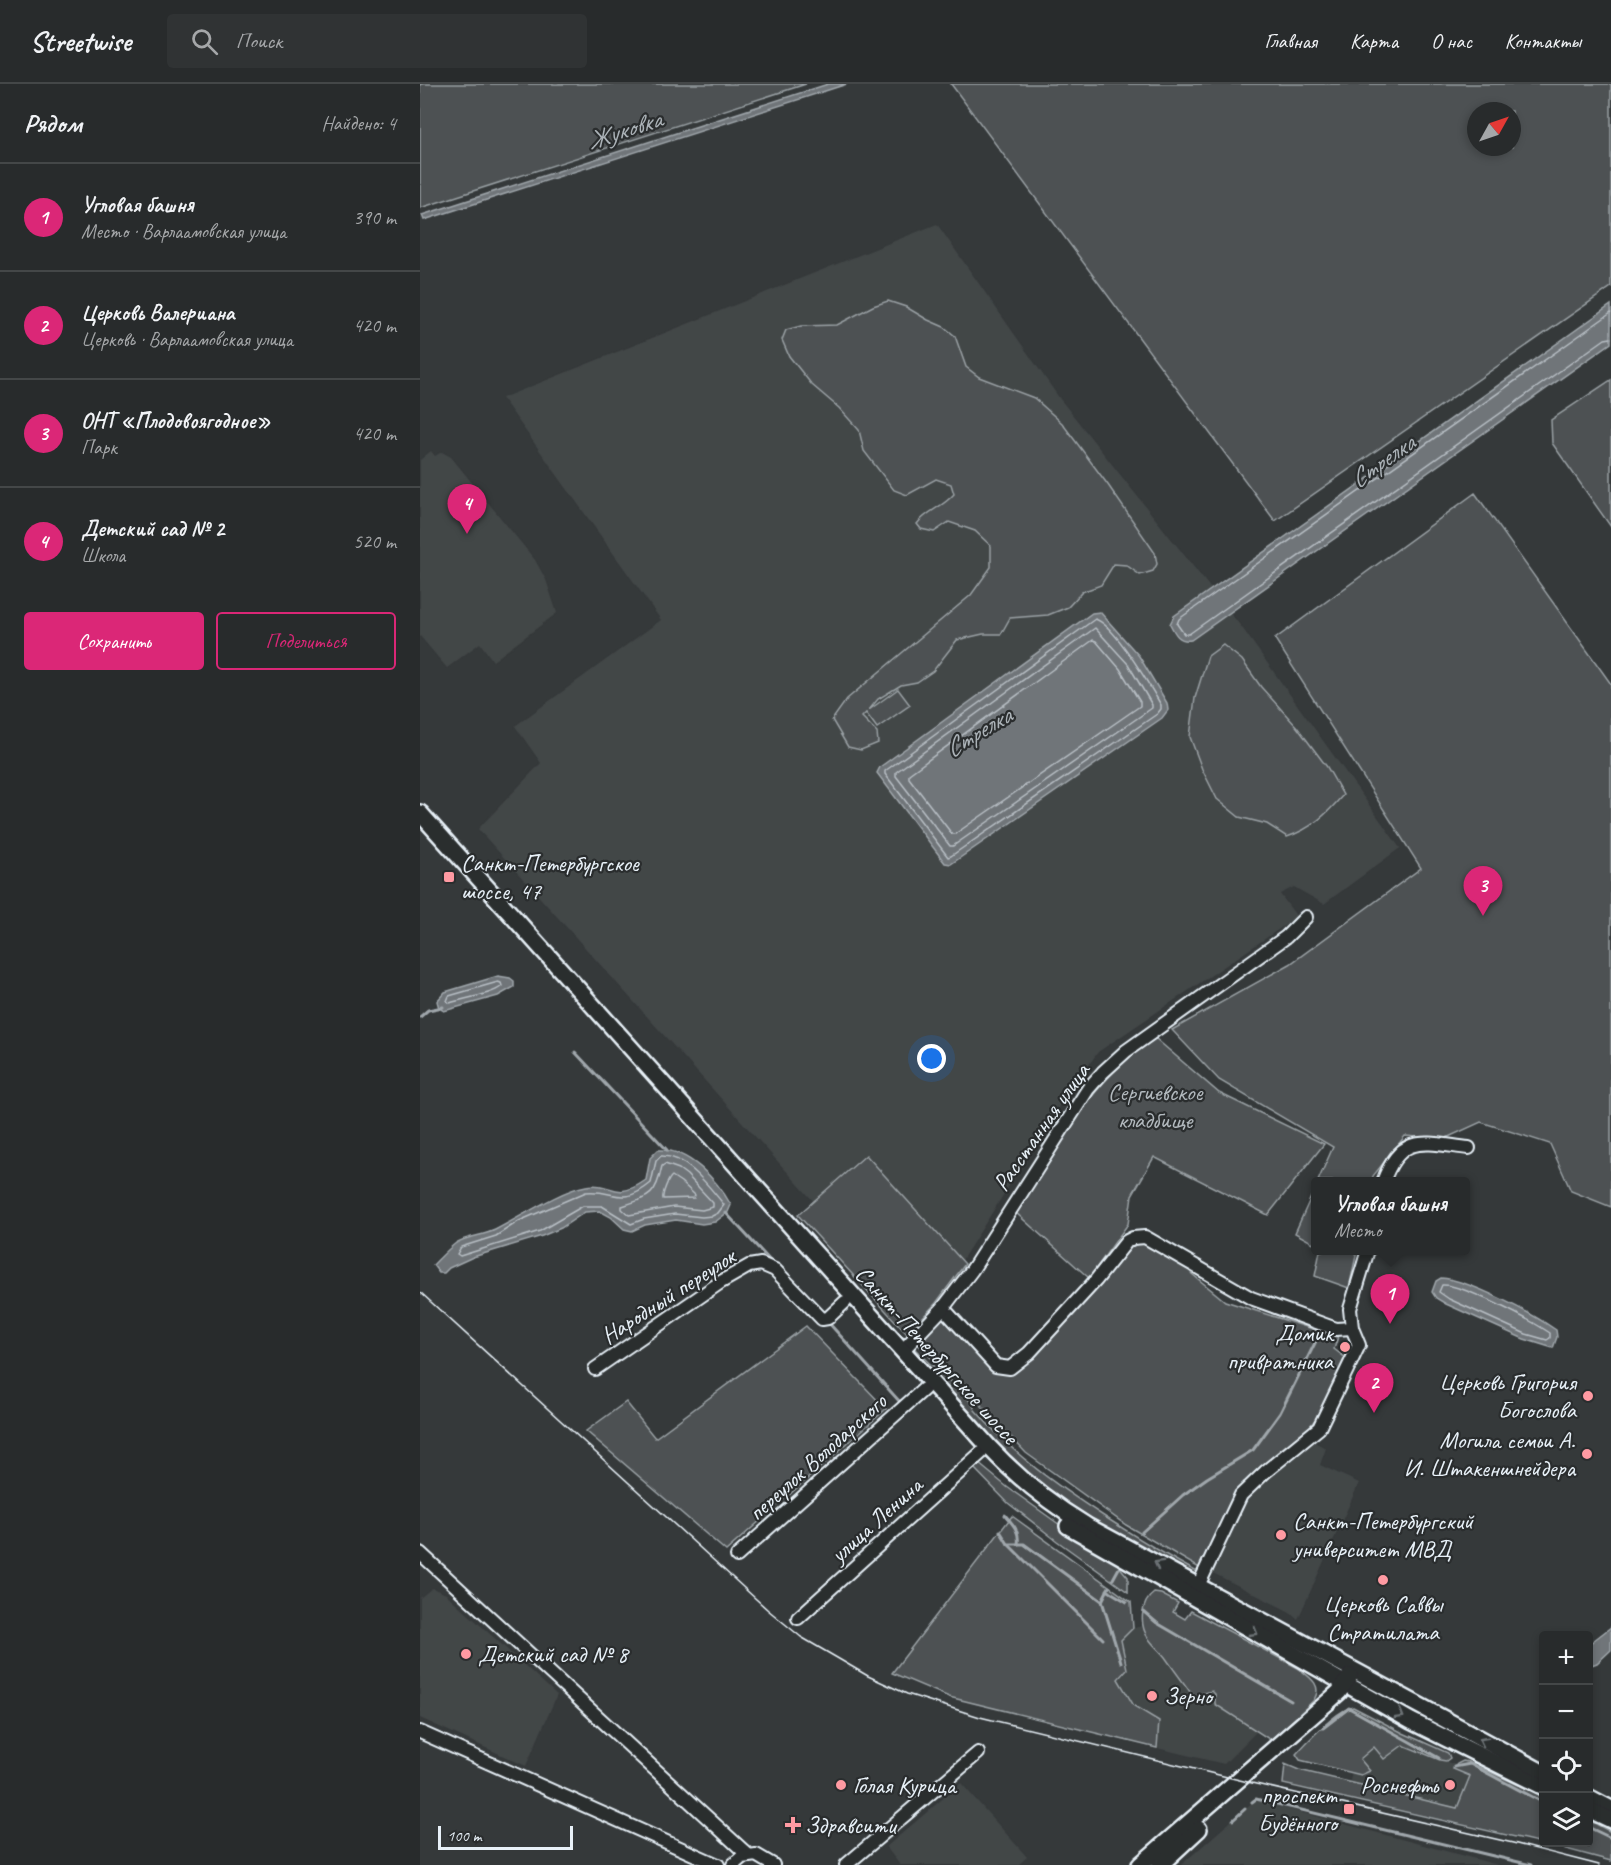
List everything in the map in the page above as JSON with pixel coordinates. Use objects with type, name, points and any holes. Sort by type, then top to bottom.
[{"type":"main road","name":"Санкт-Петербургское шоссе","points":[[420,813],[988,1447],[1018,1477],[1087,1526],[1198,1586],[1449,1741],[1539,1785]]},
{"type":"main road","name":"Санкт-Петербургское шоссе","points":[[420,828],[981,1453],[1014,1485],[1069,1527],[1350,1681],[1539,1771]]},
{"type":"main road","points":[[1140,1865],[1350,1681]]},
{"type":"main road","points":[[1160,1865],[1345,1699],[1350,1681]]},
{"type":"main road","points":[[1593,1800],[1611,1809]]},
{"type":"main road","points":[[1593,1811],[1611,1820]]},
{"type":"street","name":"Расстанная улица","points":[[902,1351],[943,1308],[972,1270],[1088,1089],[1103,1072],[1143,1039],[1279,943],[1306,917]]},
{"type":"street","points":[[1385,1177],[1391,1162],[1399,1151],[1414,1144],[1468,1148]]},
{"type":"street","points":[[943,1308],[996,1366],[1010,1368],[1029,1353],[1096,1280],[1127,1241],[1138,1236],[1145,1237],[1251,1298],[1336,1329],[1352,1328]]},
{"type":"street","points":[[1198,1586],[1241,1495],[1265,1472],[1319,1428],[1359,1346],[1352,1328],[1350,1309],[1367,1255]]},
{"type":"street","name":"Народный переулок","points":[[595,1369],[721,1282],[749,1266],[761,1264],[775,1269],[822,1319],[828,1318],[845,1302]]},
{"type":"street","name":"переулок Володарского","points":[[737,1556],[924,1389]]},
{"type":"street","name":"улица Ленина","points":[[798,1618],[981,1453]]},
{"type":"street","points":[[420,1553],[748,1855]]},
{"type":"street","points":[[420,1732],[718,1865]]},
{"type":"street","points":[[846,1865],[978,1753]]},
{"type":"street","points":[[733,1865],[737,1860],[748,1855],[756,1855],[773,1865]]},
{"type":"shaded area","points":[[937,224],[1060,399],[1243,629],[1400,848],[1324,904],[1294,887],[1280,894],[1297,917],[1098,1052],[1014,1169],[1016,1175],[962,1260],[917,1316],[478,829],[541,763],[515,726],[661,620],[502,398]]},
{"type":"shaded area","points":[[431,451],[435,456],[442,452],[451,457],[535,560],[546,580],[557,613],[493,661],[480,643],[447,668],[420,636],[420,460]]},
{"type":"shaded area","name":"Санкт-Петербургский университет МВД","points":[[1306,1442],[1314,1442],[1326,1448],[1320,1465],[1359,1483],[1298,1619],[1290,1612],[1211,1572],[1244,1498],[1268,1475],[1294,1459]]},
{"type":"shaded area","name":"Детский сад № 8","points":[[432,1588],[446,1594],[557,1695],[526,1766],[420,1718],[420,1598]]},
{"type":"shaded area","points":[[1143,1626],[1148,1638],[1161,1652],[1216,1694],[1215,1704],[1257,1731],[1224,1764],[1157,1748],[1159,1721],[1134,1706],[1118,1679],[1127,1669],[1121,1640],[1133,1628]]},
{"type":"shaded area","points":[[1372,1744],[1403,1744],[1475,1773],[1460,1811],[1349,1784],[1357,1756]]},
{"type":"shaded area","points":[[961,1783],[1027,1857],[1018,1865],[900,1865],[886,1847]]},
{"type":"shaded area","points":[[1255,1800],[1498,1865],[1181,1865]]},
{"type":"green space","points":[[420,84],[806,84],[420,208]]},
{"type":"green space","points":[[951,84],[1611,84],[1611,287],[1275,521]]},
{"type":"green space","points":[[888,301],[906,307],[944,327],[955,336],[966,367],[979,377],[1034,398],[1062,423],[1155,553],[1157,564],[1153,571],[1140,575],[1126,565],[1114,564],[1101,585],[1082,592],[1068,607],[1048,615],[1010,618],[1001,634],[983,634],[957,640],[933,671],[917,682],[901,685],[878,699],[869,710],[898,689],[910,705],[877,728],[866,713],[862,717],[877,732],[878,743],[861,750],[848,747],[832,720],[847,699],[971,595],[991,567],[991,546],[975,531],[949,522],[934,532],[921,529],[917,524],[954,494],[951,484],[936,479],[907,495],[894,490],[864,451],[859,430],[839,408],[812,385],[789,356],[782,340],[786,330],[801,326],[837,325],[873,306]]},
{"type":"green space","points":[[1611,380],[1611,527],[1552,443],[1551,420]]},
{"type":"green space","points":[[1475,493],[1611,684],[1611,1207],[1571,1191],[1550,1144],[1481,1122],[1444,1139],[1405,1136],[1373,1177],[1320,1177],[1333,1147],[1219,1080],[1172,1030],[1290,964],[1421,868],[1275,639]]},
{"type":"green space","points":[[1223,645],[1242,660],[1261,687],[1297,727],[1327,767],[1343,795],[1318,820],[1304,830],[1287,837],[1267,824],[1239,817],[1217,799],[1190,737],[1195,698],[1208,656]]},
{"type":"green space","name":"Сергиевское кладбище","points":[[1155,1038],[1219,1093],[1324,1144],[1268,1215],[1154,1157],[1132,1195],[1128,1224],[1089,1278],[1014,1211],[1094,1093],[1134,1053]]},
{"type":"green space","points":[[866,1155],[965,1264],[936,1303],[907,1334],[798,1215]]},
{"type":"green space","points":[[1311,1197],[1311,1242],[1295,1233]]},
{"type":"green space","points":[[1144,1241],[1182,1261],[1192,1274],[1225,1301],[1338,1337],[1334,1349],[1347,1359],[1322,1410],[1303,1436],[1299,1436],[1299,1441],[1244,1482],[1201,1569],[1126,1525],[1026,1453],[948,1370],[930,1357],[916,1342],[941,1314],[995,1368],[1015,1371],[1127,1247],[1135,1242]]},
{"type":"green space","points":[[1319,1255],[1356,1255],[1349,1288],[1315,1276]]},
{"type":"green space","points":[[806,1326],[886,1409],[726,1551],[586,1431],[626,1402],[655,1438]]},
{"type":"green space","points":[[913,1347],[972,1403],[990,1427],[1020,1456],[1105,1517],[1199,1573],[1196,1580],[1087,1521],[1013,1465],[911,1351]]},
{"type":"green space","points":[[978,1463],[1067,1530],[1113,1559],[1128,1577],[1128,1592],[1008,1503],[973,1467]]},
{"type":"green space","points":[[1012,1516],[1131,1602],[1133,1628],[1121,1640],[1127,1669],[1118,1679],[1134,1706],[1159,1721],[1157,1748],[949,1697],[892,1673]]},
{"type":"green space","points":[[1154,1593],[1178,1603],[1173,1612],[1185,1619],[1191,1611],[1298,1668],[1311,1678],[1316,1686],[1316,1696],[1313,1701],[1273,1739],[1269,1739],[1215,1704],[1215,1694],[1212,1691],[1193,1696],[1146,1634],[1142,1615],[1149,1597]]},
{"type":"green space","points":[[1353,1707],[1448,1753],[1450,1758],[1446,1761],[1440,1760],[1403,1745],[1384,1759],[1374,1747],[1360,1759],[1370,1771],[1361,1775],[1300,1760],[1296,1754],[1315,1734],[1346,1709]]},
{"type":"green space","points":[[1463,1761],[1468,1762],[1539,1794],[1539,1842],[1283,1784],[1285,1764],[1299,1770],[1457,1808],[1470,1776],[1453,1769]]},
{"type":"green space","points":[[1593,1822],[1611,1832],[1611,1861],[1559,1847],[1593,1847]]},
{"type":"water","points":[[828,84],[847,84],[424,220],[422,215]]},
{"type":"water","points":[[1611,305],[1611,343],[1191,640],[1183,640],[1176,634],[1170,624],[1174,616]]},
{"type":"water","points":[[1100,612],[1139,656],[1167,703],[1168,710],[1162,718],[951,864],[945,863],[877,773],[880,767],[1092,613]]},
{"type":"water","points":[[498,976],[510,978],[514,981],[514,987],[498,996],[444,1011],[439,1008],[437,1001],[445,992]]},
{"type":"water","points":[[658,1150],[680,1154],[700,1167],[725,1195],[731,1205],[728,1212],[715,1222],[702,1224],[676,1220],[645,1225],[632,1231],[624,1229],[600,1211],[585,1212],[561,1228],[473,1257],[449,1268],[444,1273],[439,1273],[433,1265],[456,1243],[495,1230],[565,1193],[595,1185],[620,1191],[635,1187],[646,1180],[650,1158]]},
{"type":"water","points":[[1441,1278],[1484,1291],[1545,1323],[1556,1330],[1557,1337],[1553,1348],[1524,1339],[1436,1298],[1432,1292],[1436,1281]]},
{"type":"water","points":[[1611,1627],[1611,1650],[1593,1664],[1593,1641]]},
{"type":"waterway","name":"Стрелка","points":[[420,1017],[428,1010],[443,1007]]},
{"type":"waterway","points":[[575,1052],[667,1150]]},
{"type":"waterway","points":[[726,1213],[774,1265]]},
{"type":"waterway","points":[[827,1321],[900,1402]]},
{"type":"waterway","points":[[1142,1532],[1183,1495],[1253,1450],[1280,1413],[1316,1341]]},
{"type":"waterway","points":[[1005,1515],[1017,1531],[1018,1544]]},
{"type":"waterway","points":[[1000,1531],[1008,1544],[1103,1639]]},
{"type":"waterway","points":[[1008,1544],[1024,1544],[1102,1601]]},
{"type":"waterway","points":[[1113,1579],[1119,1568]]},
{"type":"waterway","points":[[1109,1587],[1102,1601],[1121,1662]]},
{"type":"waterway","points":[[1107,1590],[1127,1602]]},
{"type":"waterway","points":[[1144,1612],[1157,1623],[1291,1701]]},
{"type":"waterway","points":[[1323,1728],[1349,1708],[1439,1758]]},
{"type":"waterway","points":[[1454,1767],[1470,1764],[1539,1800]]},
{"type":"waterway","points":[[1252,1802],[1256,1799],[1531,1865]]},
{"type":"waterway","points":[[1233,1820],[1245,1809]]},
{"type":"waterway","points":[[1593,1829],[1611,1838]]},
{"type":"tram line","points":[[420,1292],[768,1610],[801,1637],[868,1676],[907,1694],[980,1717],[1599,1865]]},
{"type":"place","name":"Детский сад № 2","points":[[467,534]]},
{"type":"place","name":"Санкт-Петербургское шоссе, 47","points":[[449,877]]},
{"type":"place","name":"ОНТ «Плодовоягодное»","points":[[1483,916]]},
{"type":"place","name":"Угловая башня","points":[[1390,1324]]},
{"type":"place","name":"Домик привратника","points":[[1345,1347]]},
{"type":"place","name":"Церковь Григория Богослова","points":[[1588,1396]]},
{"type":"place","name":"Церковь Валериана","points":[[1374,1413]]},
{"type":"place","name":"Могила семьи А. И. Штакеншнейдера","points":[[1587,1454]]},
{"type":"place","name":"Санкт-Петербургский университет МВД","points":[[1281,1535]]},
{"type":"place","name":"Церковь Саввы Стратилата","points":[[1383,1580]]},
{"type":"place","name":"Детский сад № 8","points":[[466,1654]]},
{"type":"place","name":"Зерно","points":[[1152,1696]]},
{"type":"place","name":"Голая Курица","points":[[841,1785]]},
{"type":"place","name":"Роснефть","points":[[1450,1785]]},
{"type":"place","name":"проспект Будённого","points":[[1349,1809]]},
{"type":"place","name":"Здравсити","points":[[793,1825]]},
{"type":"water label","name":"Жуковка","points":[[624,130]]}]
